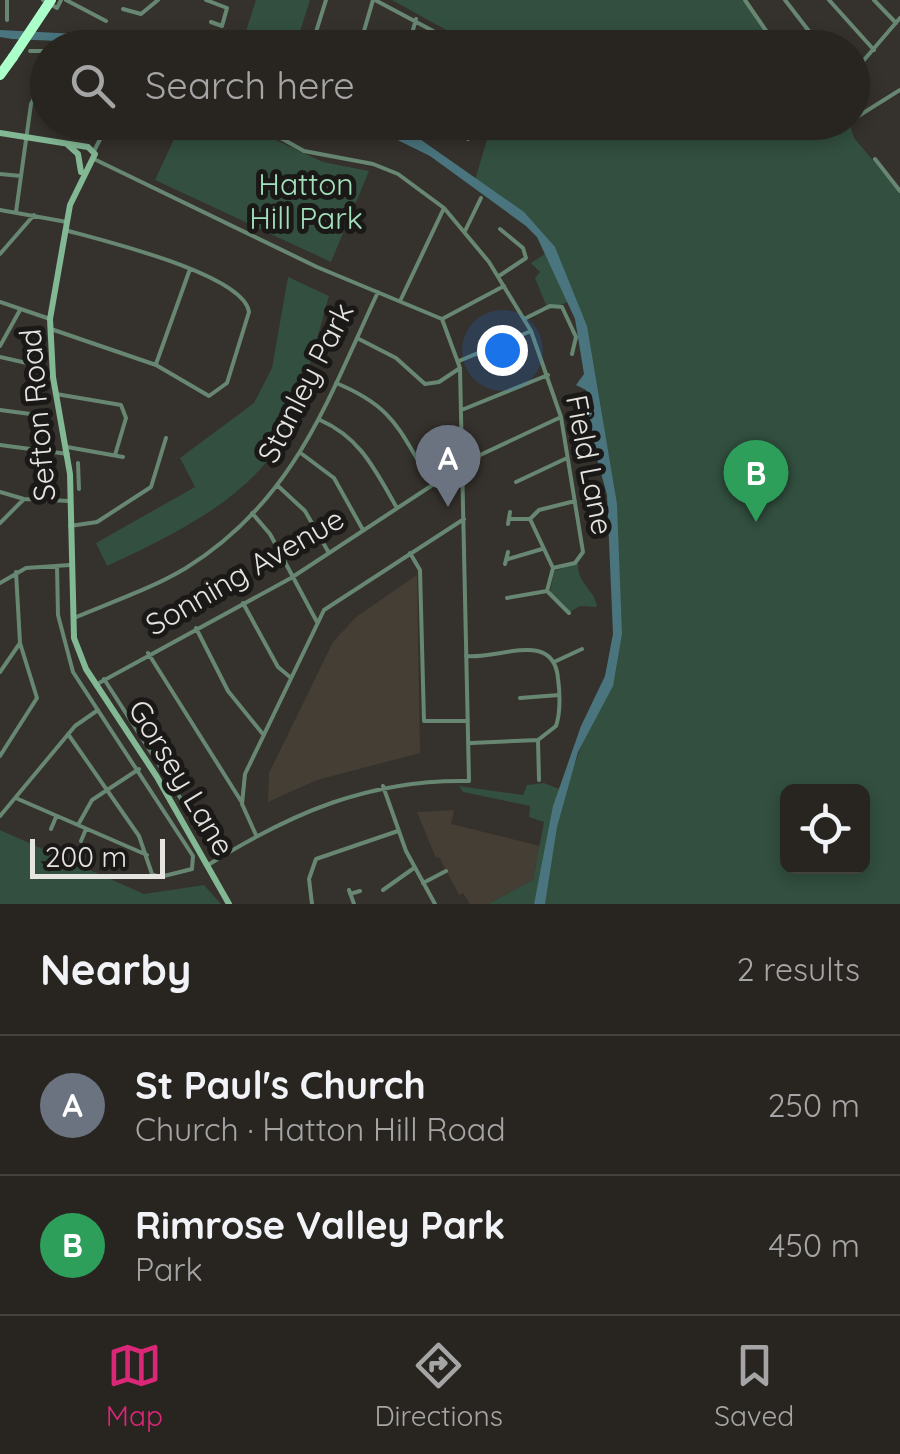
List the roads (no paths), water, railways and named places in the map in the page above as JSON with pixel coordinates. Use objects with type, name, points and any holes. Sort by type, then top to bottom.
[{"type":"highway","points":[[0,76],[43,0]]},
{"type":"highway","points":[[7,58],[51,0]]},
{"type":"main road","points":[[0,133],[30,137]]},
{"type":"main road","points":[[46,140],[67,144],[87,156]]},
{"type":"main road","name":"Sefton Road","points":[[70,530],[74,474],[56,394],[50,319],[66,226],[87,156]]},
{"type":"main road","name":"Gorsey Lane","points":[[70,530],[72,619],[78,655],[229,904]]},
{"type":"street","points":[[8,0],[8,20]]},
{"type":"street","points":[[43,0],[57,8],[64,0],[102,21]]},
{"type":"street","points":[[124,9],[146,12],[158,0]]},
{"type":"street","points":[[206,0],[227,8],[222,26],[210,22]]},
{"type":"street","points":[[317,30],[326,0]]},
{"type":"street","points":[[365,30],[374,0],[433,30]]},
{"type":"street","points":[[745,0],[766,30]]},
{"type":"street","points":[[785,0],[808,30]]},
{"type":"street","points":[[829,0],[856,30]]},
{"type":"street","points":[[870,54],[898,21],[874,0]]},
{"type":"street","points":[[413,30],[416,18]]},
{"type":"street","points":[[870,46],[874,50]]},
{"type":"street","points":[[870,110],[899,93]]},
{"type":"street","points":[[16,212],[30,104]]},
{"type":"street","points":[[97,140],[87,156],[442,319],[460,364],[469,780],[382,786],[330,801],[256,835],[208,865]]},
{"type":"street","name":"Field Lane","points":[[284,140],[304,151],[396,173],[444,208],[504,285],[531,332],[562,418],[581,557],[563,568],[553,568]]},
{"type":"street","points":[[876,160],[900,190]]},
{"type":"street","points":[[0,174],[20,176]]},
{"type":"street","points":[[464,231],[481,198]]},
{"type":"street","points":[[401,300],[444,208]]},
{"type":"street","points":[[0,210],[34,215],[152,252],[240,292],[249,306],[227,383],[217,393],[202,395],[156,364],[50,329]]},
{"type":"street","points":[[0,254],[34,215]]},
{"type":"street","points":[[498,276],[526,258],[523,248],[500,229]]},
{"type":"street","points":[[156,364],[190,269]]},
{"type":"street","points":[[442,319],[504,285]]},
{"type":"street","name":"Stanley Park","points":[[72,619],[182,570],[217,546],[278,486],[302,454],[320,420],[378,292]]},
{"type":"street","points":[[0,302],[50,319]]},
{"type":"street","points":[[524,318],[550,306],[562,307],[576,336],[572,354]]},
{"type":"street","points":[[0,346],[20,310]]},
{"type":"street","points":[[356,338],[396,358],[426,384],[438,382],[460,364],[531,332]]},
{"type":"street","points":[[0,357],[30,364]]},
{"type":"street","points":[[462,410],[548,375]]},
{"type":"street","points":[[336,383],[361,394],[391,417],[434,484]]},
{"type":"street","points":[[56,394],[120,404],[126,418],[115,455]]},
{"type":"street","points":[[0,410],[38,415],[40,423],[51,424]]},
{"type":"street","name":"Sonning Avenue","points":[[94,682],[291,578],[463,464],[562,418]]},
{"type":"street","points":[[320,420],[338,428],[363,450],[397,508]]},
{"type":"street","points":[[70,530],[96,522],[151,487],[166,438]]},
{"type":"street","points":[[0,445],[123,457]]},
{"type":"street","points":[[302,454],[334,478],[363,530]]},
{"type":"street","points":[[516,482],[568,458]]},
{"type":"street","points":[[78,463],[74,474],[79,489]]},
{"type":"street","points":[[278,486],[305,511],[329,553]]},
{"type":"street","points":[[0,492],[24,499],[70,500]]},
{"type":"street","points":[[0,523],[24,499]]},
{"type":"street","points":[[510,518],[530,519],[539,510],[575,501]]},
{"type":"street","points":[[252,513],[270,534],[317,622]]},
{"type":"street","points":[[242,804],[245,774],[317,622],[345,592],[464,519]]},
{"type":"street","points":[[530,519],[553,568],[547,592]]},
{"type":"street","points":[[507,558],[542,549]]},
{"type":"street","points":[[410,552],[420,570],[424,721],[468,721]]},
{"type":"street","points":[[0,583],[16,572],[70,565]]},
{"type":"street","name":"Gorsey Lane","points":[[56,566],[61,631],[80,685],[139,769],[193,856],[194,866],[158,878],[152,874],[146,855]]},
{"type":"street","points":[[0,756],[37,698],[20,643],[16,572]]},
{"type":"street","points":[[507,598],[547,592]]},
{"type":"street","points":[[547,592],[569,613]]},
{"type":"street","points":[[243,602],[278,667],[290,677]]},
{"type":"street","points":[[196,628],[228,691],[262,733]]},
{"type":"street","points":[[0,672],[20,643]]},
{"type":"street","points":[[466,656],[496,657],[534,648],[554,662],[559,695],[556,726],[538,740],[469,743]]},
{"type":"street","points":[[554,662],[582,649]]},
{"type":"street","points":[[148,652],[242,804],[256,835]]},
{"type":"street","points":[[104,680],[199,826],[214,844],[228,852]]},
{"type":"street","points":[[80,685],[94,682]]},
{"type":"street","points":[[520,698],[559,695]]},
{"type":"street","points":[[6,822],[0,817],[68,734],[98,710]]},
{"type":"street","points":[[68,734],[139,836],[146,855]]},
{"type":"street","points":[[538,740],[539,780]]},
{"type":"street","points":[[78,826],[89,804],[139,769]]},
{"type":"street","points":[[382,786],[414,868],[436,904]]},
{"type":"street","points":[[18,798],[146,855]]},
{"type":"street","points":[[51,828],[56,816]]},
{"type":"street","points":[[81,841],[86,829]]},
{"type":"street","points":[[312,904],[309,880],[316,859],[398,831]]},
{"type":"street","points":[[128,847],[139,836]]},
{"type":"street","points":[[384,890],[414,868]]},
{"type":"street","points":[[423,883],[446,871]]},
{"type":"street","points":[[354,904],[350,892],[360,891]]},
{"type":"water","points":[[0,30],[30,32],[30,40],[0,37]]},
{"type":"water","points":[[398,140],[421,140],[524,212],[555,247],[587,326],[617,504],[622,634],[613,686],[578,752],[557,827],[545,904],[534,904],[553,806],[581,726],[605,676],[613,634],[607,495],[590,433],[586,390],[576,385],[584,374],[575,319],[537,237],[430,156]]},
{"type":"place","name":"St Paul's Church","points":[[448,507]]},
{"type":"place","name":"Rimrose Valley Park","points":[[756,522]]},
{"type":"park label","name":"Hatton Hill Park","points":[[306,202]]}]
